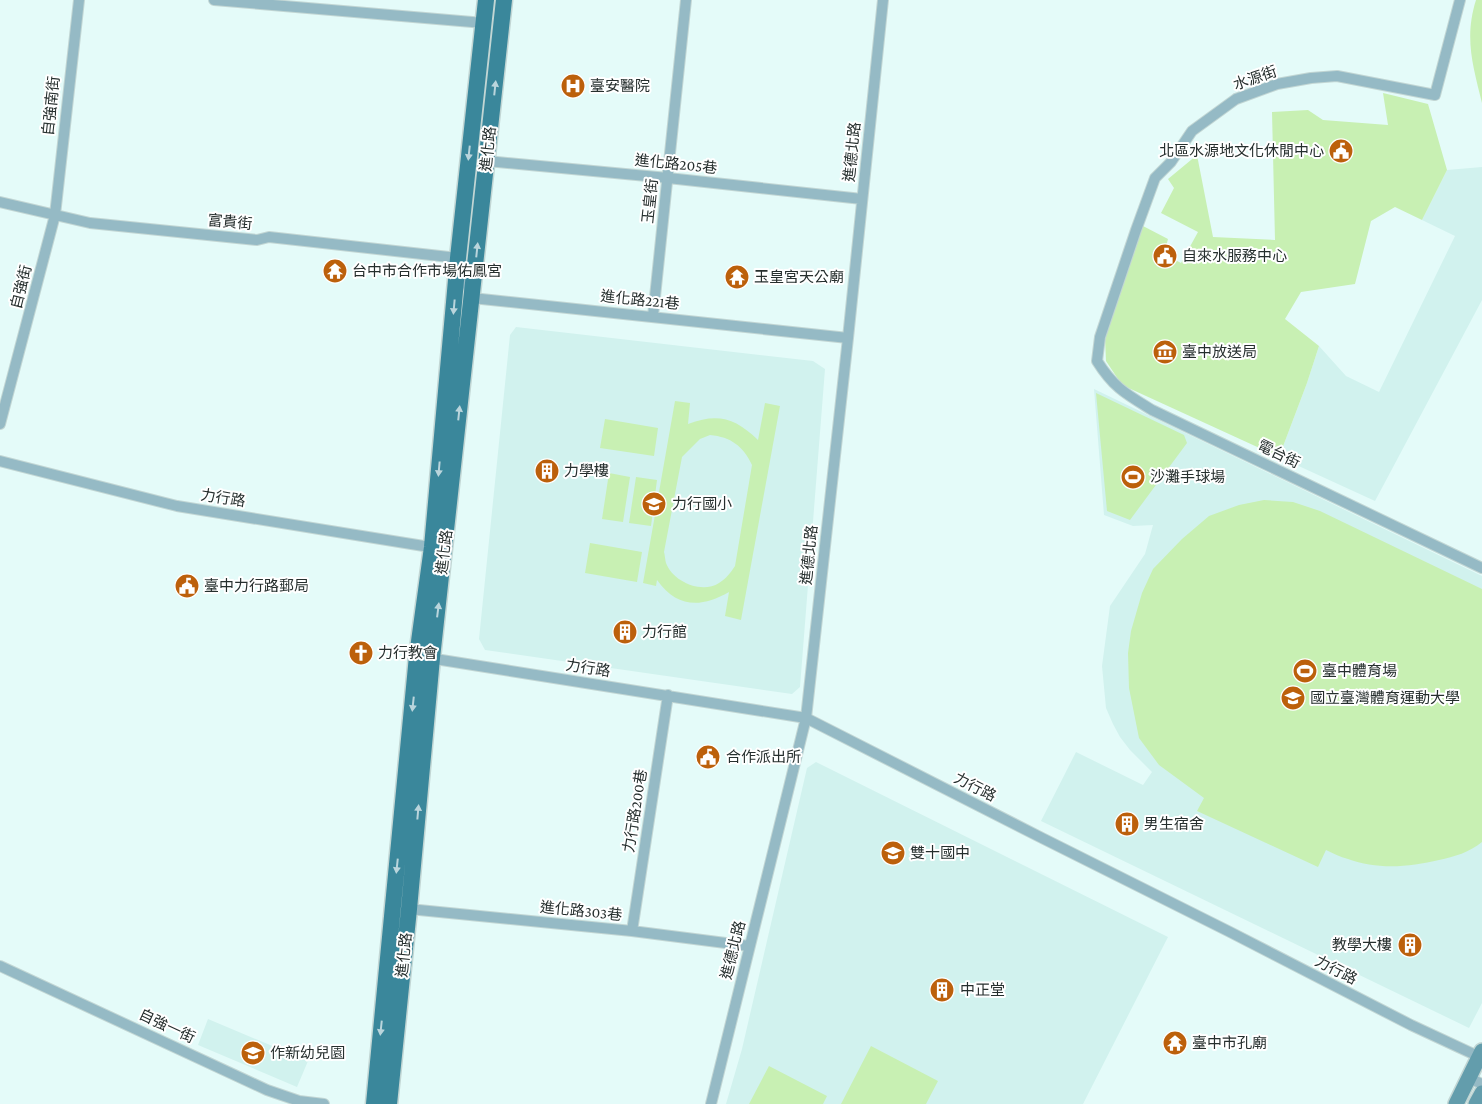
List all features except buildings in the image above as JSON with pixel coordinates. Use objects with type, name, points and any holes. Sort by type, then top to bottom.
[{"type":"main road","name":"進化路","points":[[438,548],[458,258],[486,0]]},
{"type":"main road","name":"進化路","points":[[374,1104],[438,548],[472,298],[504,0]]},
{"type":"main road","name":"進化路","points":[[388,1104],[409,909],[425,657]]},
{"type":"street","name":"自強南街","points":[[55,215],[79,0]]},
{"type":"street","points":[[214,0],[280,3],[484,23]]},
{"type":"street","name":"玉皇街","points":[[653,316],[686,0]]},
{"type":"street","name":"進德北路","points":[[711,1104],[806,718],[883,0]]},
{"type":"street","name":"水源街","points":[[1100,337],[1136,230],[1156,178],[1171,162],[1192,131],[1236,99],[1277,84],[1311,78],[1337,76],[1436,95],[1460,0]]},
{"type":"street","name":"進化路205巷","points":[[487,161],[862,199]]},
{"type":"street","name":"富貴街","points":[[0,202],[90,223],[257,240],[269,237],[458,258]]},
{"type":"street","name":"自強街","points":[[0,424],[55,215]]},
{"type":"street","points":[[458,258],[472,298]]},
{"type":"street","name":"進化路221巷","points":[[472,298],[848,338]]},
{"type":"street","name":"電台街","points":[[1100,337],[1097,361],[1106,375],[1119,389],[1152,410],[1482,568]]},
{"type":"street","points":[[0,451],[0,461]]},
{"type":"street","name":"力行路","points":[[0,461],[177,506],[438,548]]},
{"type":"street","name":"力行路","points":[[425,657],[806,718],[1239,936],[1411,1025],[1481,1055]]},
{"type":"street","name":"力行路200巷","points":[[632,931],[668,695]]},
{"type":"street","name":"進化路303巷","points":[[409,909],[632,931],[750,946]]},
{"type":"street","name":"自強一街","points":[[0,966],[267,1090],[300,1101],[324,1104]]},
{"type":"street","points":[[1456,1104],[1475,1081],[1481,1055]]},
{"type":"street","points":[[1476,1104],[1482,1093]]},
{"type":"shaded area","points":[[1482,167],[1482,300],[1375,501],[1279,457],[1319,346],[1346,376],[1379,392],[1455,236],[1422,220],[1447,170]]},
{"type":"shaded area","name":"力行國小","points":[[516,327],[813,361],[825,369],[800,687],[792,694],[485,650],[479,639],[510,335]]},
{"type":"shaded area","name":"臺中體育場","points":[[1094,389],[1482,576],[1482,1003],[1469,1028],[1041,821],[1076,752],[1143,785],[1152,772],[1130,750],[1113,724],[1106,708],[1102,666],[1110,606],[1145,554],[1153,525],[1133,526],[1104,515]]},
{"type":"shaded area","name":"雙十國中","points":[[816,762],[1168,937],[1083,1104],[726,1104],[742,1049],[807,768]]},
{"type":"shaded area","name":"作新幼兒園","points":[[208,1019],[308,1061],[297,1087],[198,1045]]},
{"type":"green space","points":[[1476,0],[1482,0],[1482,103],[1473,64],[1470,40],[1472,14]]},
{"type":"green space","points":[[1383,93],[1428,104],[1447,170],[1422,220],[1395,207],[1371,221],[1355,284],[1301,292],[1285,319],[1319,346],[1279,457],[1122,385],[1106,361],[1105,338],[1143,226],[1168,239],[1164,254],[1181,263],[1198,232],[1161,213],[1174,188],[1168,179],[1197,155],[1213,237],[1275,240],[1272,112],[1308,110],[1323,120],[1388,125]]},
{"type":"green space","name":"沙灘手球場","points":[[1096,393],[1184,435],[1187,443],[1130,520],[1107,511]]},
{"type":"green space","points":[[675,401],[690,403],[688,424],[717,418],[726,420],[742,427],[758,440],[765,403],[780,406],[741,620],[725,616],[729,592],[709,601],[699,603],[681,600],[673,596],[657,580],[656,586],[643,583]],"holes":[[[710,435],[736,444],[745,453],[752,465],[735,566],[719,583],[712,586],[697,587],[681,581],[675,576],[666,563],[664,552],[682,457],[700,439]]]},
{"type":"green space","points":[[605,419],[658,428],[654,456],[600,448]]},
{"type":"green space","points":[[609,473],[630,477],[623,522],[602,519]]},
{"type":"green space","points":[[636,477],[657,480],[651,526],[629,523]]},
{"type":"green space","name":"臺中體育場","points":[[1264,500],[1293,502],[1320,511],[1482,589],[1482,842],[1472,849],[1445,859],[1394,866],[1370,865],[1326,850],[1318,867],[1197,811],[1204,798],[1159,765],[1139,738],[1129,688],[1128,653],[1131,631],[1142,593],[1153,569],[1182,539],[1209,516],[1239,505]]},
{"type":"green space","points":[[590,543],[642,552],[637,582],[585,573]]},
{"type":"green space","points":[[871,1046],[938,1081],[926,1104],[841,1104]]},
{"type":"green space","points":[[769,1066],[827,1096],[823,1104],[749,1104]]},
{"type":"place","name":"臺安醫院","points":[[573,86]]},
{"type":"place","name":"北區水源地文化休閒中心","points":[[1341,151]]},
{"type":"place","name":"自來水服務中心","points":[[1165,256]]},
{"type":"place","name":"台中市合作市場佑鳳宮","points":[[335,271]]},
{"type":"place","name":"玉皇宮天公廟","points":[[737,277]]},
{"type":"place","name":"臺中放送局","points":[[1165,352]]},
{"type":"place","name":"力學樓","points":[[547,471]]},
{"type":"place","name":"沙灘手球場","points":[[1133,477]]},
{"type":"place","name":"力行國小","points":[[654,504]]},
{"type":"place","name":"臺中力行路郵局","points":[[187,586]]},
{"type":"place","name":"力行館","points":[[625,632]]},
{"type":"place","name":"力行教會","points":[[361,653]]},
{"type":"place","name":"臺中體育場","points":[[1305,671]]},
{"type":"place","name":"國立臺灣體育運動大學","points":[[1293,698]]},
{"type":"place","name":"合作派出所","points":[[708,757]]},
{"type":"place","name":"男生宿舍","points":[[1127,824]]},
{"type":"place","name":"雙十國中","points":[[893,853]]},
{"type":"place","name":"教學大樓","points":[[1410,945]]},
{"type":"place","name":"中正堂","points":[[942,990]]},
{"type":"place","name":"臺中市孔廟","points":[[1175,1043]]},
{"type":"place","name":"作新幼兒園","points":[[253,1053]]}]
